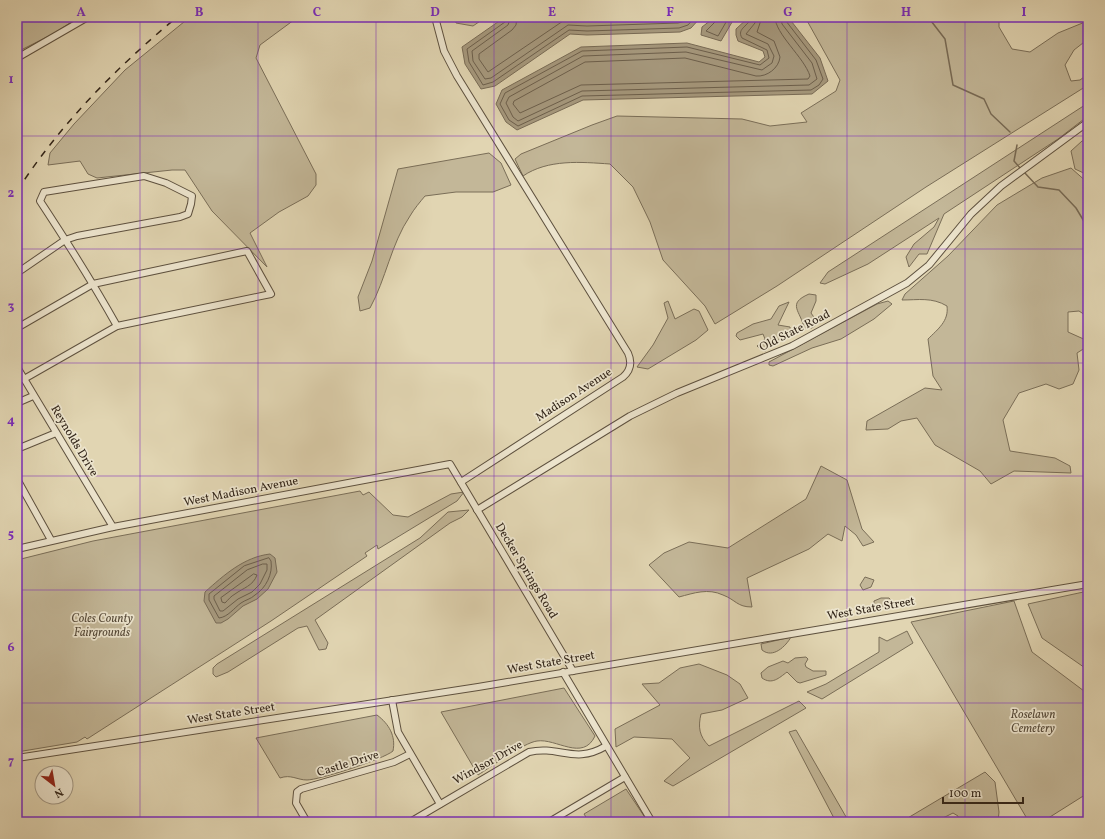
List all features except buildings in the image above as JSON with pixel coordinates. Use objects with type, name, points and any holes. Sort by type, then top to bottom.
[{"type":"street","points":[[17,58],[88,17]]},
{"type":"street","name":"Madison Avenue","points":[[435,17],[444,51],[456,76],[628,353],[631,363],[628,371],[623,376],[461,482]]},
{"type":"street","name":"Old State Road","points":[[477,510],[630,416],[677,393],[792,346],[907,284],[929,265],[985,200],[1015,175],[1088,122]]},
{"type":"street","points":[[17,273],[65,240],[76,236],[180,217],[188,214],[192,196],[166,183],[144,176],[44,192],[40,201],[65,240],[93,284],[117,326]]},
{"type":"street","points":[[17,328],[93,284],[247,251],[271,294],[117,326],[24,379]]},
{"type":"street","name":"Reynolds Drive","points":[[17,367],[112,527]]},
{"type":"street","points":[[17,403],[33,396]]},
{"type":"street","points":[[17,449],[56,433]]},
{"type":"street","name":"West Madison Avenue","points":[[17,549],[112,527],[450,464],[461,482]]},
{"type":"street","points":[[17,479],[51,540]]},
{"type":"street","name":"Decker Springs Road","points":[[461,482],[573,671]]},
{"type":"street","name":"West State Street","points":[[17,758],[573,671],[1088,584]]},
{"type":"street","points":[[563,672],[652,822]]},
{"type":"street","points":[[392,700],[398,732],[440,804]]},
{"type":"street","name":"Windsor Drive","points":[[410,822],[529,752],[544,750],[576,756],[592,754],[606,746]]},
{"type":"street","name":"Castle Drive","points":[[307,822],[298,807],[296,797],[297,792],[301,789],[394,762],[410,754]]},
{"type":"street","points":[[549,822],[625,777]]},
{"type":"green space","points":[[17,17],[79,17],[53,34],[17,52]]},
{"type":"green space","points":[[190,17],[298,17],[260,45],[256,58],[316,174],[316,185],[308,196],[279,212],[250,233],[267,267],[212,211],[185,170],[97,178],[88,174],[80,161],[48,165],[50,153],[74,124],[125,70]]},
{"type":"green space","points":[[455,17],[486,17],[473,26],[456,23]]},
{"type":"green space","points":[[805,17],[999,17],[999,27],[1012,49],[1030,52],[1058,33],[1085,22],[1088,25],[1088,39],[1074,50],[1065,65],[1071,81],[1080,80],[1088,74],[1088,85],[926,187],[777,286],[715,324],[705,306],[663,260],[650,222],[633,187],[610,164],[576,162],[554,164],[523,176],[515,159],[521,154],[617,116],[742,119],[770,126],[807,122],[801,113],[836,91],[840,80]]},
{"type":"green space","points":[[1088,103],[1088,116],[1058,139],[944,214],[927,254],[919,254],[909,267],[906,257],[914,244],[934,227],[939,218],[868,264],[825,284],[820,283],[828,272]]},
{"type":"green space","points":[[1088,140],[1088,175],[1075,169],[1071,151],[1082,141]]},
{"type":"green space","points":[[489,153],[501,163],[511,185],[493,192],[456,192],[425,196],[403,227],[376,297],[370,308],[360,311],[358,297],[372,261],[398,169]]},
{"type":"green space","points":[[1071,168],[1088,183],[1088,317],[1079,311],[1068,312],[1068,332],[1088,341],[1088,346],[1077,353],[1079,370],[1073,384],[1059,389],[1046,384],[1019,393],[1003,420],[1010,451],[1055,458],[1070,466],[1071,473],[1014,471],[991,484],[980,471],[935,445],[917,418],[901,421],[888,429],[866,430],[867,421],[925,388],[942,390],[933,376],[928,339],[945,320],[947,306],[930,300],[902,300],[905,294],[948,256],[997,205],[1042,178]]},
{"type":"green space","points":[[809,294],[816,295],[816,301],[811,313],[818,323],[812,328],[804,328],[797,305],[798,301]]},
{"type":"green space","points":[[668,301],[675,319],[694,309],[699,311],[708,330],[696,340],[648,369],[637,367],[653,345],[668,318],[664,303]]},
{"type":"green space","points":[[888,301],[892,304],[874,319],[841,339],[812,348],[773,366],[769,365],[769,362],[877,304]]},
{"type":"green space","points":[[789,302],[778,325],[790,327],[791,336],[775,341],[766,351],[761,350],[757,346],[765,339],[763,334],[740,340],[736,336],[737,333],[753,324],[771,319],[779,306]]},
{"type":"green space","points":[[821,466],[847,480],[862,529],[874,542],[863,546],[856,535],[845,526],[842,541],[828,534],[809,549],[747,578],[752,607],[743,606],[727,597],[712,592],[701,592],[679,597],[649,565],[664,553],[689,542],[728,548],[806,499]]},
{"type":"green space","name":"Coles County Fairgrounds","points":[[360,491],[363,495],[369,492],[393,515],[408,517],[451,494],[464,492],[457,501],[378,549],[377,545],[365,553],[367,556],[271,621],[87,739],[85,737],[77,742],[17,752],[17,560],[93,541]]},
{"type":"green space","points":[[469,510],[462,517],[450,523],[315,620],[328,643],[326,649],[319,650],[307,626],[298,628],[228,672],[216,677],[213,674],[213,668],[217,664],[420,538],[448,512]]},
{"type":"green space","points":[[865,577],[874,580],[871,587],[863,590],[860,585]]},
{"type":"green space","points":[[1088,591],[1088,670],[1042,638],[1028,604]]},
{"type":"green space","points":[[881,598],[889,598],[895,604],[879,607],[874,604],[874,601]]},
{"type":"green space","name":"Roselawn Cemetery","points":[[1014,601],[1032,652],[1088,694],[1088,793],[1042,822],[1029,822],[911,622]]},
{"type":"green space","points":[[907,631],[913,643],[822,699],[807,692],[826,684],[879,652],[879,637],[887,641]]},
{"type":"green space","points":[[791,637],[783,647],[775,652],[770,653],[762,650],[761,644]]},
{"type":"green space","points":[[806,657],[808,659],[805,664],[806,667],[813,671],[826,671],[826,675],[800,683],[787,672],[772,681],[762,678],[761,673],[768,667],[783,661],[788,663],[795,658]]},
{"type":"green space","points":[[699,664],[727,675],[740,684],[748,698],[722,710],[701,714],[701,735],[709,746],[799,701],[806,708],[673,786],[664,781],[690,758],[672,739],[634,737],[616,747],[615,729],[660,705],[642,684],[659,683],[680,668]]},
{"type":"green space","points":[[564,688],[595,736],[590,744],[584,747],[576,748],[544,741],[537,741],[524,746],[478,775],[441,712]]},
{"type":"green space","points":[[377,715],[385,722],[391,731],[394,746],[393,751],[365,764],[314,779],[303,780],[291,777],[280,778],[256,738]]},
{"type":"green space","points":[[796,730],[849,822],[836,822],[789,732]]},
{"type":"green space","points":[[985,772],[995,782],[999,812],[998,822],[958,822],[958,816],[953,813],[935,822],[901,822]]},
{"type":"green space","points":[[626,789],[648,822],[589,822],[584,814]]},
{"type":"water","points":[[505,17],[701,17],[691,28],[680,32],[587,35],[570,34],[495,86],[481,89],[465,64],[462,47]]},
{"type":"water","points":[[715,17],[735,17],[721,41],[701,35],[702,27]]},
{"type":"water","points":[[749,17],[788,17],[820,58],[828,81],[812,94],[583,100],[517,130],[506,122],[496,104],[502,90],[581,47],[687,43],[759,62],[765,57],[763,51],[738,41],[736,35],[736,29]]},
{"type":"water","points":[[270,554],[275,558],[277,572],[268,589],[257,599],[243,606],[228,619],[221,623],[216,623],[204,601],[205,592],[227,573],[243,563]]},
{"type":"waterway","points":[[928,17],[945,39],[953,85],[984,99],[991,114],[1010,132]]},
{"type":"waterway","points":[[1017,145],[1014,161],[1021,169]]},
{"type":"waterway","points":[[1024,172],[1038,187],[1059,190],[1076,208],[1088,228]]},
{"type":"railway","points":[[17,191],[52,142],[91,98],[132,56],[177,17]]}]
